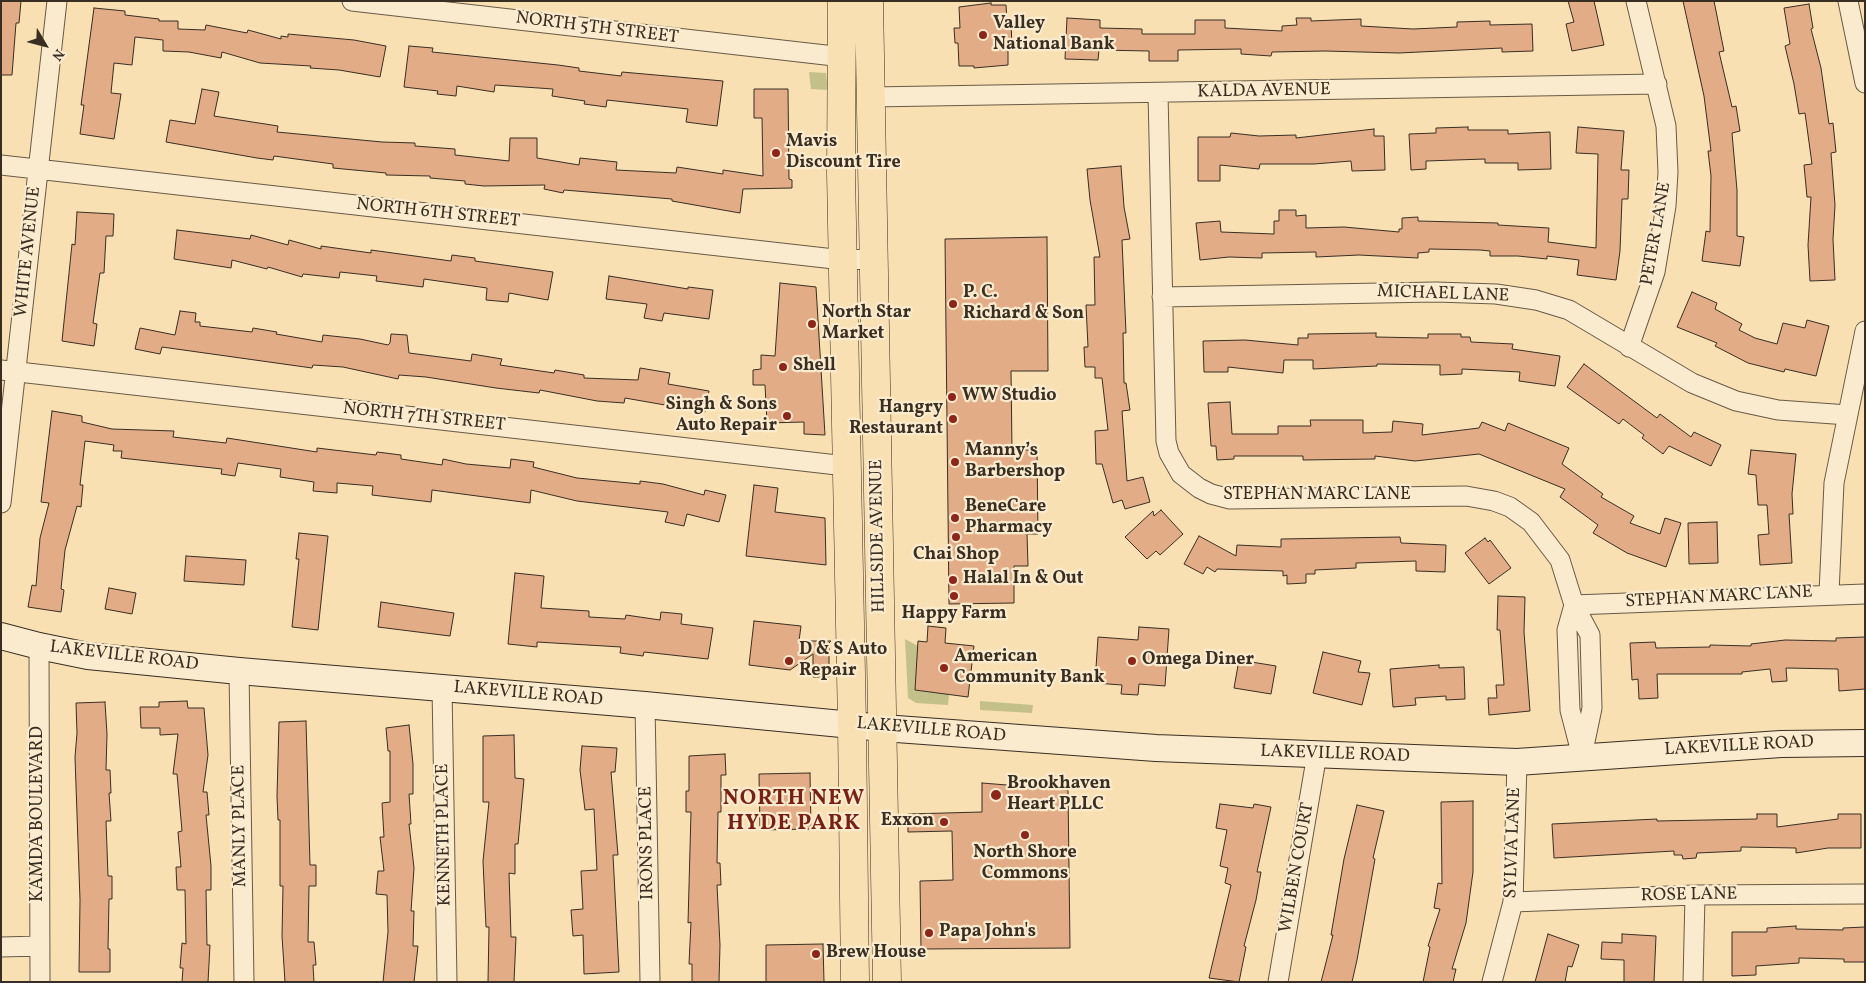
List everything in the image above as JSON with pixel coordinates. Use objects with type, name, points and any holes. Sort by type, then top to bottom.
[{"type":"main road","name":"HILLSIDE AVENUE","points":[[842,1],[843,260],[855,982]]},
{"type":"main road","name":"HILLSIDE AVENUE","points":[[869,1],[887,982]]},
{"type":"main road","name":"LAKEVILLE ROAD","points":[[1,636],[88,656],[883,728],[1156,748],[1517,762],[1582,756],[1781,744],[1865,743]]},
{"type":"street","name":"WHITE AVENUE","points":[[1,503],[8,371],[39,169],[57,1]]},
{"type":"street","name":"NORTH 5TH STREET","points":[[352,1],[842,58]]},
{"type":"street","name":"PETER LANE","points":[[1630,347],[1655,272],[1666,206],[1666,126],[1636,1]]},
{"type":"street","points":[[1848,1],[1865,82]]},
{"type":"street","name":"KALDA AVENUE","points":[[871,97],[1158,94],[1657,84]]},
{"type":"street","name":"STEPHAN MARC LANE","points":[[1158,94],[1166,441],[1169,453],[1181,474],[1199,488],[1211,494],[1230,499],[1466,496],[1494,501],[1510,507],[1531,522],[1551,545],[1560,560],[1574,605],[1829,593],[1865,594]]},
{"type":"street","name":"NORTH 6TH STREET","points":[[1,165],[843,260],[874,259]]},
{"type":"street","name":"MICHAEL LANE","points":[[1162,297],[1436,292],[1496,294],[1536,300],[1569,310],[1630,347],[1663,364],[1692,383],[1736,401],[1778,410],[1848,415]]},
{"type":"street","points":[[1829,593],[1834,483],[1865,331]]},
{"type":"street","name":"NORTH 7TH STREET","points":[[8,371],[846,466]]},
{"type":"street","points":[[1574,605],[1567,630],[1570,710],[1582,756]]},
{"type":"street","name":"KAMDA BOULEVARD","points":[[39,646],[40,982]]},
{"type":"street","name":"MANLY PLACE","points":[[239,670],[244,982]]},
{"type":"street","name":"KENNETH PLACE","points":[[442,687],[447,982]]},
{"type":"street","name":"IRONS PLACE","points":[[645,705],[650,982]]},
{"type":"street","name":"WILBEN COURT","points":[[1278,982],[1317,754]]},
{"type":"street","name":"SYLVIA LANE","points":[[1492,982],[1513,902],[1517,762]]},
{"type":"street","name":"ROSE LANE","points":[[1513,902],[1695,895],[1865,894]]},
{"type":"street","points":[[1693,982],[1695,895]]},
{"type":"street","points":[[1,947],[40,946]]},
{"type":"shaded area","points":[[809,72],[826,73],[828,90],[811,89]]},
{"type":"shaded area","points":[[905,639],[918,646],[915,690],[949,694],[948,705],[916,703],[908,698]]},
{"type":"shaded area","points":[[980,701],[1033,705],[1032,713],[980,710]]},
{"type":"building","points":[[1,1],[21,1],[19,23],[16,23],[12,75],[1,75]]},
{"type":"building","points":[[1568,1],[1594,1],[1604,45],[1572,51],[1566,24],[1574,22]]},
{"type":"building","points":[[1683,1],[1714,1],[1724,51],[1719,52],[1732,107],[1736,106],[1740,131],[1732,133],[1737,190],[1737,236],[1744,237],[1740,266],[1702,261],[1706,231],[1710,232],[1711,176],[1708,151],[1711,151],[1704,96]]},
{"type":"building","name":"Valley National Bank","points":[[991,3],[991,5],[1006,5],[1007,23],[1011,23],[1012,46],[1008,47],[1008,65],[974,68],[974,66],[959,66],[958,43],[955,43],[954,28],[960,28],[959,7]]},
{"type":"building","points":[[1809,4],[1813,28],[1811,29],[1821,68],[1829,124],[1833,123],[1836,152],[1831,153],[1835,205],[1833,239],[1835,280],[1810,281],[1808,245],[1811,197],[1807,197],[1804,165],[1812,164],[1805,113],[1799,114],[1785,46],[1790,44],[1784,8]]},
{"type":"building","points":[[94,8],[125,11],[125,15],[159,19],[159,21],[178,21],[178,29],[205,30],[206,25],[247,33],[248,30],[281,39],[281,36],[288,37],[288,34],[354,40],[386,46],[380,77],[339,70],[310,68],[311,66],[260,63],[222,52],[221,58],[189,52],[163,51],[163,40],[135,37],[132,65],[114,63],[111,93],[121,94],[114,139],[80,134],[84,105],[81,105]]},
{"type":"building","points":[[1067,18],[1100,20],[1100,28],[1142,29],[1142,34],[1195,34],[1195,20],[1225,20],[1225,28],[1282,31],[1282,26],[1297,25],[1296,18],[1311,18],[1311,21],[1361,19],[1361,26],[1413,29],[1457,27],[1457,22],[1490,21],[1490,25],[1532,24],[1533,51],[1502,52],[1502,48],[1399,53],[1272,52],[1271,56],[1241,54],[1241,49],[1178,50],[1178,61],[1149,61],[1149,51],[1099,50],[1098,60],[1065,59]]},
{"type":"building","points":[[409,46],[433,48],[432,52],[558,65],[579,68],[579,71],[621,76],[622,72],[723,81],[717,126],[686,122],[688,109],[607,100],[606,107],[584,104],[585,101],[552,96],[553,89],[495,85],[494,92],[457,86],[456,96],[437,94],[438,91],[404,87]]},
{"type":"building","points":[[202,89],[219,92],[214,116],[278,126],[277,132],[382,142],[415,143],[415,146],[455,149],[455,155],[509,161],[510,138],[537,138],[537,158],[579,165],[580,158],[617,162],[616,170],[676,173],[677,167],[723,174],[723,170],[763,176],[762,118],[754,118],[754,89],[788,89],[789,179],[792,180],[792,188],[743,189],[740,213],[672,201],[672,199],[564,190],[563,193],[544,189],[545,185],[484,186],[465,184],[465,181],[430,178],[430,176],[386,175],[386,173],[333,168],[333,164],[274,156],[273,160],[257,158],[166,142],[170,120],[195,124]]},
{"type":"building","points":[[1468,127],[1468,130],[1508,130],[1508,134],[1550,132],[1551,169],[1518,170],[1518,163],[1485,163],[1485,159],[1426,161],[1426,169],[1411,170],[1409,134],[1436,133],[1436,128]]},
{"type":"building","points":[[1578,127],[1624,131],[1621,170],[1629,170],[1628,199],[1622,199],[1620,251],[1616,280],[1577,275],[1579,260],[1547,256],[1547,259],[1490,256],[1490,251],[1480,250],[1429,249],[1429,252],[1418,253],[1418,258],[1359,255],[1316,257],[1316,252],[1262,253],[1262,258],[1229,257],[1200,260],[1196,223],[1220,221],[1221,232],[1274,234],[1274,221],[1279,221],[1279,210],[1296,210],[1296,216],[1306,215],[1306,228],[1344,227],[1399,232],[1399,229],[1402,229],[1402,218],[1418,217],[1418,221],[1498,223],[1498,225],[1549,228],[1548,242],[1596,248],[1598,154],[1576,153]]},
{"type":"building","points":[[1374,129],[1374,136],[1384,136],[1385,170],[1352,171],[1351,161],[1314,164],[1260,164],[1259,169],[1220,165],[1220,181],[1198,181],[1198,137],[1230,137],[1231,133],[1259,136],[1296,135],[1296,138]]},
{"type":"building","points":[[1121,166],[1124,207],[1130,239],[1122,240],[1126,333],[1123,333],[1124,383],[1126,383],[1130,410],[1122,411],[1127,481],[1143,477],[1150,502],[1125,509],[1122,500],[1113,503],[1102,464],[1096,464],[1095,431],[1108,430],[1102,378],[1095,378],[1095,367],[1085,367],[1084,347],[1088,347],[1086,305],[1095,305],[1094,257],[1100,257],[1090,200],[1087,169]]},
{"type":"building","points":[[77,212],[114,214],[113,236],[106,236],[104,273],[100,273],[93,323],[97,324],[94,346],[62,341],[72,244],[75,245]]},
{"type":"building","points":[[177,230],[250,239],[251,235],[288,245],[289,240],[321,249],[321,246],[371,253],[371,250],[451,261],[452,255],[475,258],[475,261],[553,272],[548,300],[509,293],[508,302],[486,300],[487,288],[424,279],[423,287],[376,281],[377,276],[340,272],[339,278],[303,274],[302,277],[268,267],[267,269],[232,260],[231,268],[174,259]]},
{"type":"building","points":[[1047,237],[1048,371],[1011,371],[1012,450],[1037,450],[1038,534],[1027,534],[1028,566],[1014,566],[1014,603],[949,604],[945,239]]},
{"type":"building","points":[[609,276],[688,289],[688,287],[713,290],[709,319],[664,313],[662,321],[644,318],[647,304],[606,299]]},
{"type":"building","points":[[780,283],[816,287],[825,435],[804,434],[804,422],[767,423],[765,385],[753,385],[753,370],[761,369],[761,355],[775,356]]},
{"type":"building","points":[[1692,292],[1717,303],[1715,309],[1742,324],[1739,330],[1755,338],[1777,344],[1783,323],[1805,328],[1807,320],[1829,326],[1816,376],[1785,369],[1784,372],[1748,363],[1715,346],[1717,343],[1677,327]]},
{"type":"building","points":[[180,311],[196,313],[195,322],[200,322],[200,326],[252,332],[253,328],[322,342],[323,335],[360,339],[388,345],[391,334],[407,335],[409,353],[471,361],[472,354],[502,359],[500,365],[554,373],[555,370],[584,375],[584,378],[638,380],[640,368],[670,373],[668,384],[709,391],[705,412],[625,398],[624,403],[597,401],[540,390],[539,393],[426,377],[399,375],[398,379],[343,367],[313,365],[312,368],[162,347],[160,354],[135,349],[140,328],[175,335]]},
{"type":"building","points":[[1376,333],[1376,337],[1428,338],[1428,334],[1461,334],[1461,337],[1470,337],[1471,342],[1513,344],[1512,349],[1560,356],[1555,386],[1519,381],[1520,372],[1462,369],[1462,374],[1440,375],[1440,365],[1377,364],[1377,366],[1313,369],[1313,360],[1284,360],[1283,373],[1228,367],[1228,372],[1204,372],[1203,341],[1245,340],[1298,345],[1298,338],[1308,338],[1308,334]]},
{"type":"building","points":[[1584,364],[1657,418],[1660,414],[1691,437],[1694,432],[1721,445],[1711,466],[1669,446],[1663,454],[1642,438],[1644,435],[1623,419],[1619,424],[1567,387]]},
{"type":"building","points":[[1230,402],[1232,434],[1278,434],[1278,426],[1311,426],[1310,420],[1363,420],[1363,433],[1392,432],[1393,421],[1423,424],[1422,435],[1479,428],[1482,422],[1505,431],[1508,423],[1569,448],[1562,464],[1603,494],[1601,497],[1634,516],[1630,523],[1660,534],[1665,518],[1681,523],[1666,567],[1627,553],[1593,533],[1598,525],[1560,497],[1565,489],[1479,454],[1415,461],[1375,456],[1375,459],[1303,460],[1303,456],[1234,456],[1234,459],[1217,460],[1216,446],[1211,446],[1208,403]]},
{"type":"building","points":[[52,411],[82,416],[82,422],[112,429],[174,431],[173,437],[226,443],[227,438],[317,452],[317,448],[376,455],[377,452],[401,455],[401,459],[442,465],[443,459],[466,464],[510,468],[511,459],[534,462],[533,467],[577,478],[640,484],[640,481],[663,484],[704,495],[705,490],[726,495],[719,522],[687,514],[684,526],[665,522],[668,512],[577,501],[531,490],[530,503],[432,490],[431,502],[372,495],[373,486],[337,483],[337,493],[313,491],[314,482],[280,477],[281,469],[238,463],[235,476],[221,474],[222,469],[121,458],[122,451],[113,451],[114,445],[85,441],[80,485],[83,485],[81,507],[77,506],[65,550],[61,589],[64,590],[61,612],[28,607],[32,585],[36,586],[40,538],[49,503],[41,502]]},
{"type":"building","points":[[1751,450],[1796,454],[1792,494],[1793,514],[1789,514],[1792,563],[1760,565],[1758,535],[1769,534],[1767,505],[1758,505],[1756,475],[1748,474]]},
{"type":"building","points":[[754,485],[778,488],[775,512],[825,518],[826,565],[746,556]]},
{"type":"building","points":[[1161,510],[1183,534],[1160,555],[1156,551],[1147,559],[1125,537],[1153,511],[1154,516]]},
{"type":"building","points":[[1717,522],[1718,563],[1689,564],[1688,523]]},
{"type":"building","points":[[299,533],[328,536],[318,630],[292,627],[299,559],[296,559]]},
{"type":"building","points":[[1199,536],[1236,556],[1237,545],[1281,547],[1281,539],[1400,537],[1401,543],[1446,545],[1445,572],[1416,571],[1416,561],[1356,563],[1356,568],[1315,570],[1315,574],[1306,574],[1306,583],[1287,584],[1287,575],[1283,576],[1283,571],[1217,569],[1215,572],[1207,567],[1203,574],[1184,564]]},
{"type":"building","points":[[1485,538],[1488,542],[1490,540],[1511,568],[1489,584],[1465,553]]},
{"type":"building","points":[[186,556],[246,560],[244,585],[184,581]]},
{"type":"building","points":[[515,573],[544,576],[541,608],[589,611],[589,617],[625,619],[626,615],[660,620],[661,612],[682,614],[681,624],[713,628],[708,659],[644,652],[643,656],[620,653],[621,647],[537,642],[537,647],[508,644]]},
{"type":"building","points":[[109,588],[136,593],[132,614],[105,609]]},
{"type":"building","points":[[1498,596],[1525,597],[1524,632],[1530,711],[1489,715],[1488,698],[1497,698],[1496,685],[1504,685],[1500,630],[1497,630]]},
{"type":"building","points":[[381,602],[454,613],[450,636],[378,627]]},
{"type":"building","points":[[754,621],[801,626],[799,641],[831,641],[829,643],[829,677],[813,677],[813,654],[790,670],[749,665]]},
{"type":"building","name":"American Community Bank","points":[[928,626],[946,628],[945,643],[974,646],[968,697],[915,690],[918,641],[927,642]]},
{"type":"building","name":"Omega Diner","points":[[1139,627],[1169,629],[1165,686],[1139,684],[1138,695],[1121,694],[1122,685],[1095,683],[1098,637],[1138,640]]},
{"type":"building","points":[[1865,637],[1865,689],[1839,691],[1838,669],[1786,668],[1787,681],[1772,682],[1770,669],[1742,672],[1742,674],[1657,674],[1658,698],[1639,699],[1638,679],[1632,680],[1630,643],[1655,642],[1656,648],[1710,647],[1710,645],[1751,646],[1751,644],[1785,640],[1836,641],[1836,638]]},
{"type":"building","points":[[1323,652],[1361,661],[1358,672],[1370,673],[1362,705],[1313,693]]},
{"type":"building","points":[[1239,660],[1276,666],[1271,694],[1234,688]]},
{"type":"building","points":[[1439,665],[1439,668],[1464,667],[1465,699],[1446,700],[1446,696],[1415,698],[1416,705],[1393,707],[1390,669]]},
{"type":"building","points":[[187,701],[188,708],[204,708],[208,755],[203,792],[207,792],[209,815],[206,815],[211,866],[211,890],[206,890],[207,945],[210,945],[208,982],[182,982],[183,968],[180,968],[182,943],[186,944],[185,890],[177,890],[176,867],[181,867],[178,832],[182,831],[177,774],[173,774],[178,734],[160,735],[160,728],[141,728],[140,707],[159,707],[159,702]]},
{"type":"building","points":[[105,702],[107,734],[106,770],[110,770],[111,793],[109,793],[111,821],[106,821],[108,876],[112,876],[112,899],[109,899],[108,949],[110,949],[110,972],[79,972],[80,900],[75,757],[77,733],[76,703]]},
{"type":"building","points":[[306,721],[310,865],[316,865],[316,886],[309,886],[308,942],[314,942],[316,965],[313,965],[314,982],[285,982],[282,936],[283,886],[280,886],[280,820],[278,820],[277,796],[279,722]]},
{"type":"building","points":[[409,725],[413,764],[413,794],[409,794],[411,824],[409,824],[414,868],[411,911],[414,911],[413,946],[418,946],[414,982],[383,982],[388,932],[387,895],[376,894],[378,871],[384,871],[380,837],[384,837],[382,803],[390,802],[390,751],[388,751],[386,728]]},
{"type":"building","points":[[514,735],[515,778],[524,779],[518,844],[515,844],[515,874],[509,873],[511,937],[516,937],[514,982],[488,982],[489,927],[486,927],[483,861],[489,802],[483,802],[483,736]]},
{"type":"building","points":[[582,746],[617,748],[615,772],[611,772],[618,855],[613,855],[619,972],[584,974],[583,935],[573,936],[571,910],[583,909],[581,871],[597,870],[594,809],[585,810],[580,770]]},
{"type":"building","points":[[725,754],[726,775],[721,775],[721,812],[718,812],[717,863],[720,863],[721,885],[717,885],[720,945],[719,982],[692,982],[692,964],[689,964],[691,922],[688,923],[691,812],[686,812],[686,791],[689,791],[689,756]]},
{"type":"building","points":[[810,773],[811,829],[760,830],[759,774]]},
{"type":"building","name":"North Shore Commons","points":[[982,783],[1068,790],[1070,948],[921,949],[920,881],[953,880],[952,831],[908,832],[908,814],[982,812]]},
{"type":"building","points":[[1473,801],[1473,872],[1466,923],[1452,969],[1456,969],[1453,982],[1423,982],[1430,947],[1428,946],[1440,909],[1434,908],[1438,883],[1442,884],[1441,802]]},
{"type":"building","points":[[1220,804],[1253,808],[1254,804],[1271,807],[1257,872],[1261,872],[1244,946],[1246,947],[1239,982],[1209,978],[1231,885],[1225,883],[1228,868],[1220,866],[1227,830],[1216,828]]},
{"type":"building","points":[[1357,805],[1384,811],[1373,858],[1375,859],[1357,960],[1352,982],[1321,982],[1333,935],[1331,935],[1344,859]]},
{"type":"building","points":[[1757,814],[1777,814],[1777,827],[1838,819],[1838,814],[1861,814],[1861,848],[1828,848],[1796,853],[1796,848],[1741,847],[1741,851],[1697,853],[1696,858],[1683,859],[1682,855],[1674,855],[1674,851],[1554,858],[1552,824],[1657,819],[1657,821],[1757,819]]},
{"type":"building","points":[[1796,926],[1796,929],[1843,930],[1843,928],[1865,927],[1865,962],[1844,962],[1844,959],[1799,958],[1799,963],[1756,966],[1756,975],[1732,976],[1732,932],[1767,932],[1767,928]]},
{"type":"building","points":[[1548,934],[1579,945],[1572,967],[1568,966],[1565,982],[1535,982]]},
{"type":"building","points":[[1622,934],[1656,936],[1654,982],[1624,982],[1624,960],[1601,959],[1602,942],[1622,943]]},
{"type":"building","points":[[823,944],[824,982],[766,982],[766,945]]},
{"type":"place","name":"Valley National Bank","points":[[983,35]]},
{"type":"place","name":"Mavis Discount Tire","points":[[776,153]]},
{"type":"place","name":"P. C. Richard & Son","points":[[953,304]]},
{"type":"place","name":"North Star Market","points":[[812,324]]},
{"type":"place","name":"Shell","points":[[783,367]]},
{"type":"place","name":"WW Studio","points":[[952,397]]},
{"type":"place","name":"Singh & Sons Auto Repair","points":[[787,416]]},
{"type":"place","name":"Hangry Restaurant","points":[[953,419]]},
{"type":"place","name":"Manny’s Barbershop","points":[[955,462]]},
{"type":"place","name":"BeneCare Pharmacy","points":[[955,518]]},
{"type":"place","name":"Chai Shop","points":[[956,537]]},
{"type":"place","name":"Halal In & Out","points":[[953,580]]},
{"type":"place","name":"Happy Farm","points":[[954,596]]},
{"type":"place","name":"D & S Auto Repair","points":[[789,661]]},
{"type":"place","name":"Omega Diner","points":[[1132,661]]},
{"type":"place","name":"American Community Bank","points":[[944,668]]},
{"type":"place","name":"Brookhaven Heart PLLC","points":[[996,795]]},
{"type":"place","name":"Exxon","points":[[944,822]]},
{"type":"place","name":"North Shore Commons","points":[[1025,835]]},
{"type":"place","name":"Papa John's","points":[[929,933]]},
{"type":"place","name":"Brew House","points":[[816,954]]},
{"type":"district","name":"NORTH NEW HYDE PARK","points":[[794,812]]}]
